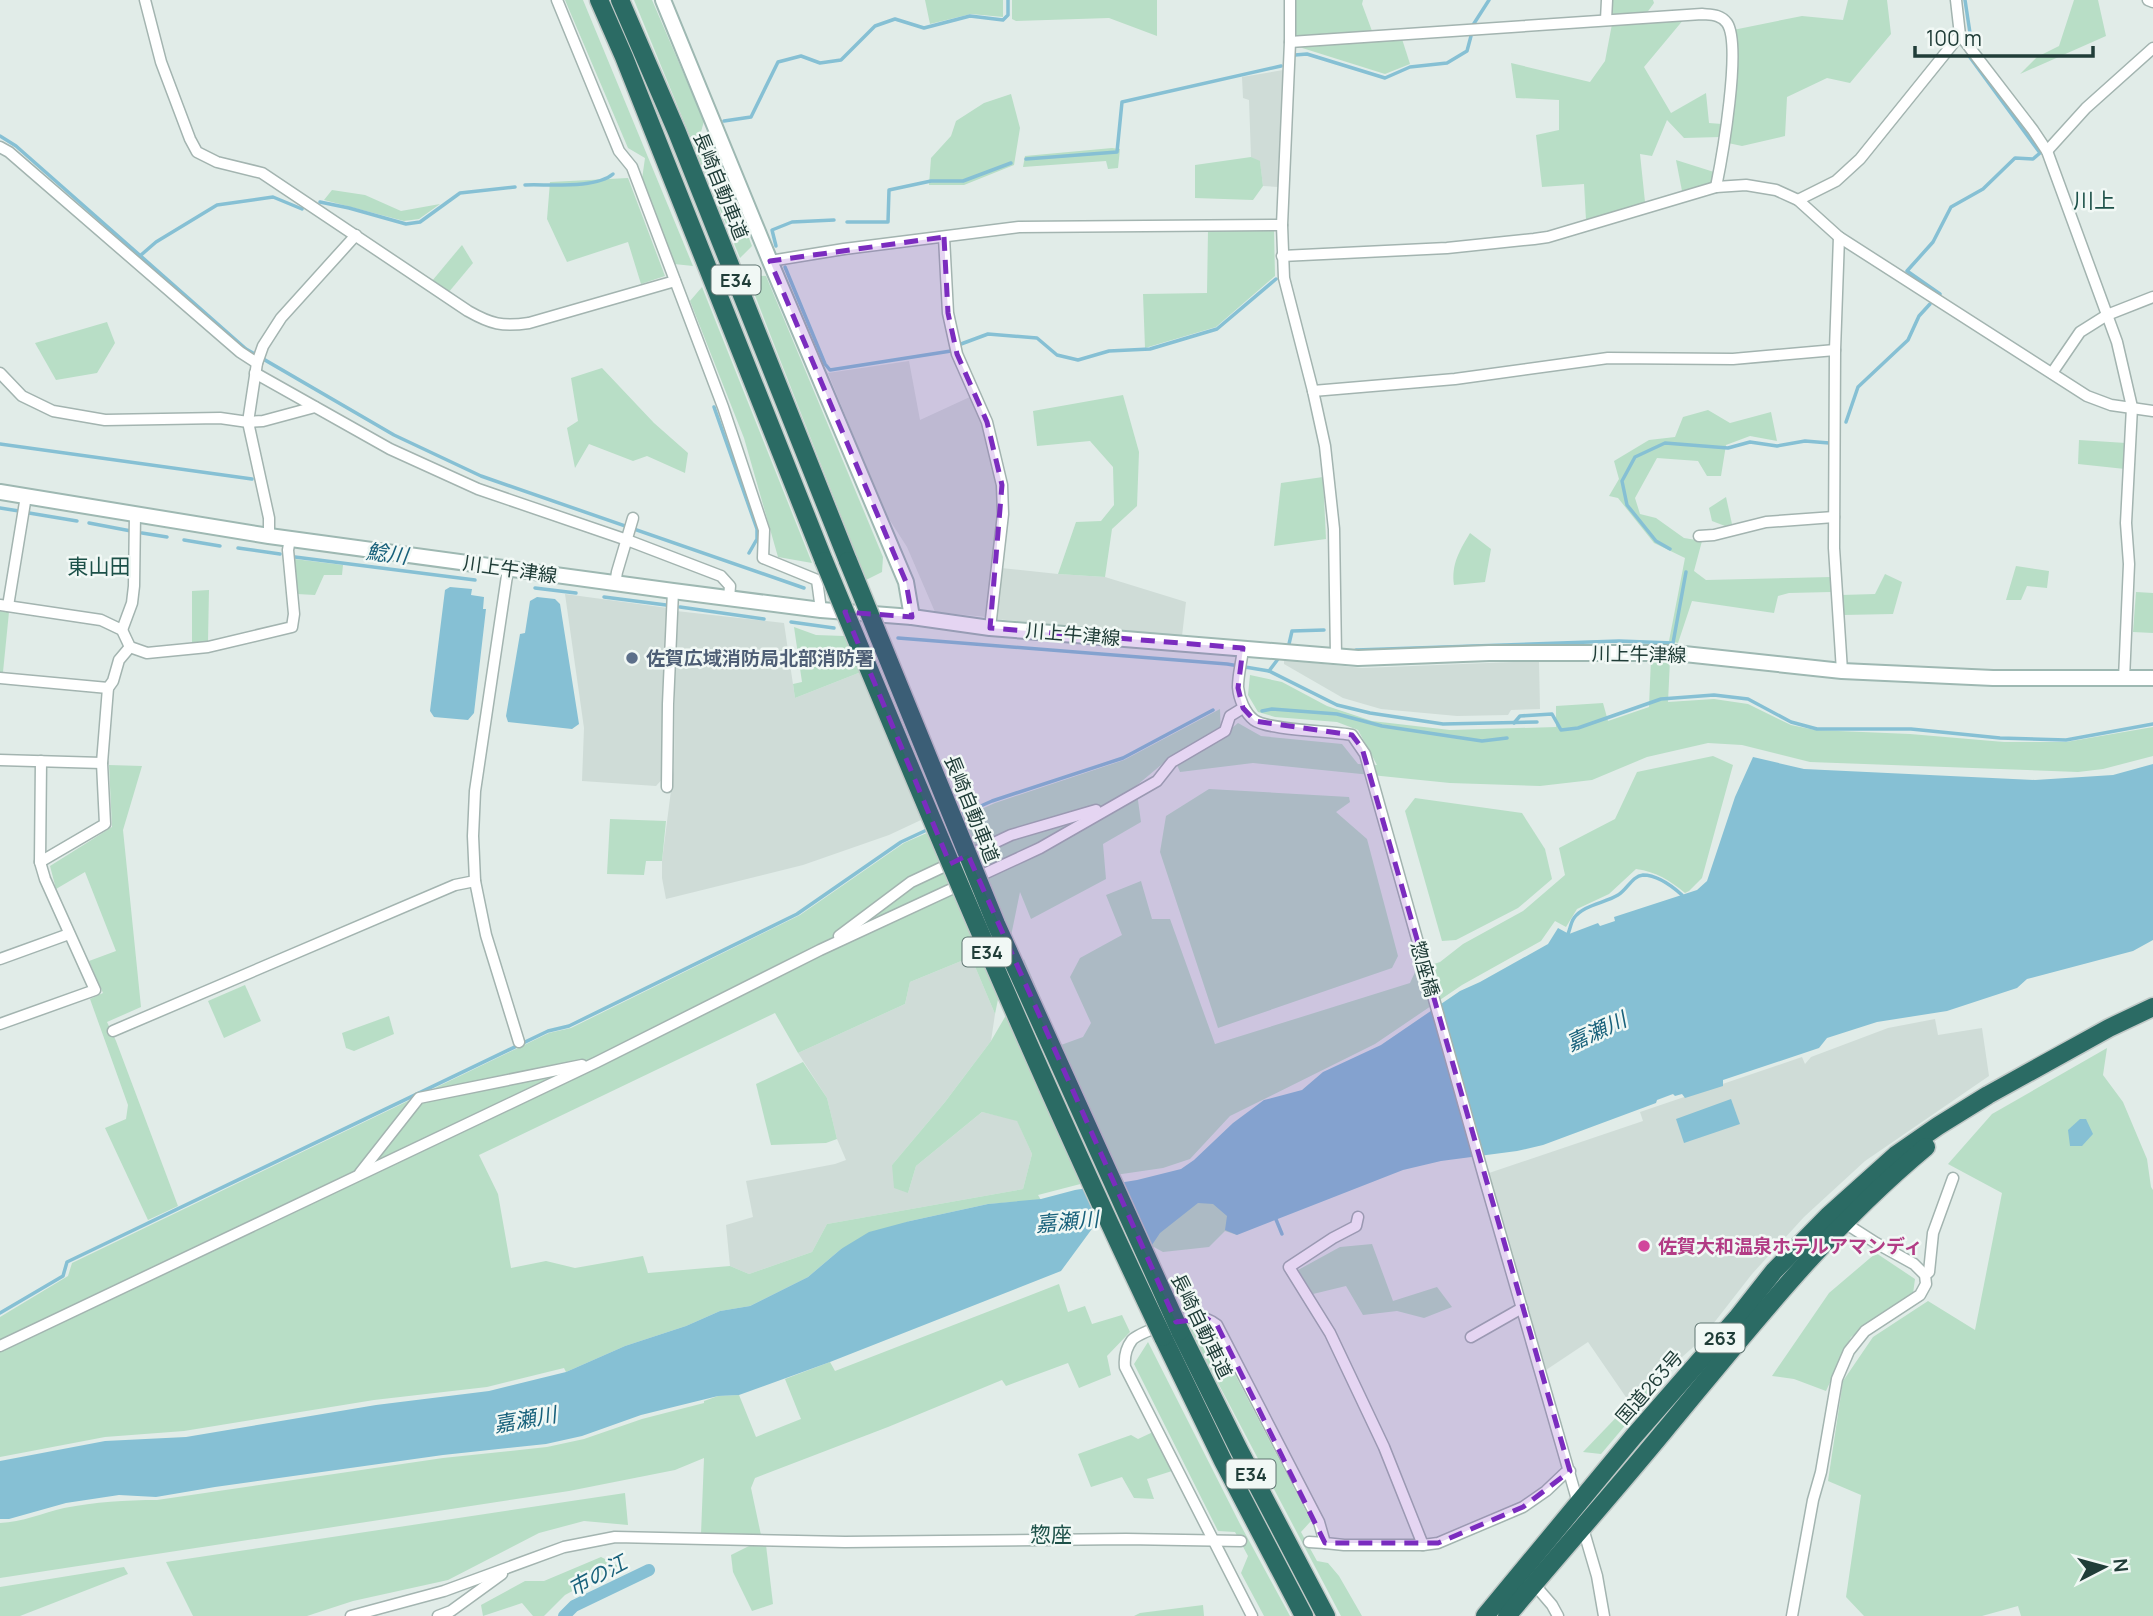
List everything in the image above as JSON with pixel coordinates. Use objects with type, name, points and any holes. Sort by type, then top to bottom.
[{"type":"highway","name":"長崎自動車道","points":[[599,0],[824,562],[984,944],[1122,1251],[1223,1461],[1304,1616]]},
{"type":"highway","name":"長崎自動車道","points":[[621,0],[677,132],[996,924],[1180,1331],[1326,1616]]},
{"type":"highway","name":"国道263号","points":[[1485,1616],[1774,1271],[1828,1216],[1896,1155],[1988,1095],[2109,1028],[2153,1007]]},
{"type":"highway","name":"国道263号","points":[[1507,1616],[1787,1282],[1882,1184],[1988,1095]]},
{"type":"main road","points":[[663,0],[906,582],[912,617]]},
{"type":"main road","name":"川上牛津線","points":[[0,492],[269,536],[673,592],[821,610],[912,617],[990,628],[1243,653],[1357,658],[1489,653],[1675,653],[1842,671],[1993,678],[2153,678]]},
{"type":"street","points":[[145,0],[161,62],[197,152],[217,162],[262,173],[468,311],[499,325],[512,326],[675,281]]},
{"type":"street","points":[[557,0],[619,151],[632,167],[723,407],[764,530],[763,558],[817,580],[821,610]]},
{"type":"street","points":[[1290,0],[1282,256],[1287,295],[1325,446],[1334,529],[1336,656]]},
{"type":"street","points":[[1606,20],[1607,0]]},
{"type":"street","points":[[1956,0],[1960,35],[2047,151],[2118,342],[2132,407],[2126,523],[2129,564],[2124,679]]},
{"type":"street","points":[[2148,0],[2153,2]]},
{"type":"street","points":[[1290,42],[1718,15],[1728,24],[1732,72],[1725,140],[1716,187]]},
{"type":"street","points":[[1798,200],[1836,181],[1860,159],[1960,35]]},
{"type":"street","points":[[2047,151],[2086,108],[2153,48]]},
{"type":"street","points":[[0,147],[256,368],[315,407],[390,449],[478,489],[627,540],[721,576],[730,586],[729,598]]},
{"type":"street","points":[[1282,256],[1447,248],[1534,239],[1716,187],[1746,185],[1776,190],[1798,200],[1839,237],[2087,396],[2111,405],[2153,411]]},
{"type":"street","points":[[770,261],[1020,227],[1282,225]]},
{"type":"street","points":[[269,536],[269,519],[248,422],[256,368],[263,345],[281,318],[356,235]]},
{"type":"street","points":[[944,237],[948,313],[957,354],[988,422],[1002,485],[1003,514],[990,628]]},
{"type":"street","points":[[1839,237],[1834,517],[1842,671]]},
{"type":"street","points":[[2052,373],[2080,332],[2107,315],[2153,297]]},
{"type":"street","points":[[1313,391],[1454,379],[1608,358],[1733,359],[1835,350]]},
{"type":"street","points":[[0,373],[22,396],[53,411],[105,420],[220,418],[248,422],[263,421],[315,407]]},
{"type":"street","points":[[26,496],[4,605],[101,620],[122,630],[130,647],[147,653],[208,647],[292,627],[294,614],[288,550],[290,539]]},
{"type":"street","points":[[122,630],[132,603],[134,586],[135,514]]},
{"type":"street","points":[[1699,536],[1766,522],[1834,517]]},
{"type":"street","points":[[615,584],[633,518]]},
{"type":"street","points":[[508,569],[475,791],[473,836],[475,881],[486,935],[519,1042]]},
{"type":"street","points":[[667,787],[673,592]]},
{"type":"street","points":[[40,862],[105,824],[102,762],[107,688],[113,681],[119,660],[130,647]]},
{"type":"street","points":[[0,1346],[597,1062],[820,950],[1040,848],[1157,781],[1172,762],[1225,731],[1230,716],[1243,708],[1238,688],[1243,653]]},
{"type":"street","points":[[0,678],[107,688]]},
{"type":"street","name":"惣座橋","points":[[1243,708],[1255,721],[1268,726],[1352,735],[1363,748],[1570,1471],[1597,1576],[1604,1616]]},
{"type":"street","points":[[0,761],[102,762]]},
{"type":"street","points":[[0,1024],[95,990],[45,880],[40,862],[41,761]]},
{"type":"street","points":[[820,950],[911,882],[1011,835],[1114,806]]},
{"type":"street","points":[[113,1031],[455,885],[475,881]]},
{"type":"street","points":[[0,959],[69,934]]},
{"type":"street","points":[[358,1176],[419,1098],[597,1062]]},
{"type":"street","points":[[1924,1275],[1928,1272],[1933,1233],[1953,1178]]},
{"type":"street","points":[[1359,1217],[1356,1226],[1289,1267],[1330,1333],[1384,1447],[1423,1545]]},
{"type":"street","points":[[1792,1616],[1837,1379],[1849,1351],[1865,1331],[1920,1294],[1926,1284],[1924,1275],[1914,1264],[1876,1243],[1846,1220]]},
{"type":"street","points":[[1471,1336],[1522,1308]]},
{"type":"street","points":[[1252,1616],[1125,1367],[1124,1357],[1133,1339],[1145,1332],[1191,1317],[1206,1318],[1217,1325],[1319,1522],[1325,1543]]},
{"type":"street","points":[[1309,1542],[1344,1545],[1438,1543],[1523,1507],[1570,1471]]},
{"type":"street","points":[[351,1616],[444,1591],[564,1547],[615,1537],[845,1542],[1241,1541]]},
{"type":"street","points":[[438,1616],[451,1611],[511,1568]]},
{"type":"street","points":[[1534,1584],[1558,1616]]},
{"type":"highlighted area","points":[[944,237],[948,313],[957,354],[987,422],[1002,485],[990,628],[1243,648],[1238,688],[1243,708],[1255,721],[1352,735],[1362,748],[1570,1471],[1523,1507],[1438,1543],[1325,1543],[1217,1325],[1206,1318],[1176,1322],[968,855],[950,864],[845,612],[912,617],[906,582],[770,261]]},
{"type":"shaded area","points":[[1283,70],[1278,187],[1263,186],[1260,162],[1251,157],[1249,100],[1243,98],[1242,77]]},
{"type":"shaded area","points":[[909,361],[920,420],[972,396],[986,432],[1000,507],[986,617],[935,612],[907,547],[884,511],[828,373]]},
{"type":"shaded area","points":[[1001,568],[1105,577],[1186,602],[1182,636],[995,619]]},
{"type":"shaded area","points":[[565,594],[668,608],[665,776],[656,786],[582,781],[584,728]]},
{"type":"shaded area","points":[[676,611],[784,623],[795,698],[861,672],[921,820],[889,835],[803,865],[666,899],[662,861],[674,767]]},
{"type":"shaded area","points":[[1284,660],[1362,668],[1539,661],[1540,709],[1511,710],[1508,715],[1457,716],[1381,709],[1343,698],[1284,664]]},
{"type":"shaded area","points":[[971,957],[995,1014],[991,1041],[945,1102],[892,1165],[908,1193],[916,1166],[982,1112],[1017,1120],[1032,1154],[1023,1189],[827,1224],[812,1252],[749,1274],[730,1266],[726,1225],[753,1217],[746,1181],[846,1160],[837,1139],[827,1098],[798,1053],[905,1004],[910,982]]},
{"type":"shaded area","points":[[1935,1019],[1938,1035],[1982,1028],[1989,1076],[1865,1161],[1804,1217],[1752,1274],[1699,1342],[1630,1403],[1588,1342],[1546,1370],[1489,1173],[1643,1121],[1640,1112],[1802,1057],[1805,1064],[1811,1057],[1888,1028]]},
{"type":"green space","points":[[565,0],[583,0],[693,266],[674,264],[642,179],[645,158],[628,148]]},
{"type":"green space","points":[[634,0],[652,0],[704,121],[698,143],[716,154],[752,246],[740,258]]},
{"type":"green space","points":[[925,0],[1003,0],[1003,17],[971,14],[930,24]]},
{"type":"green space","points":[[1012,0],[1157,0],[1157,36],[1109,18],[1016,21],[1012,19]]},
{"type":"green space","points":[[1295,0],[1363,0],[1372,31],[1294,36]]},
{"type":"green space","points":[[1612,0],[1653,0],[1654,3],[1646,14],[1611,16]]},
{"type":"green space","points":[[1848,0],[1887,0],[1891,34],[1850,83],[1827,78],[1787,97],[1785,136],[1742,146],[1728,143],[1733,30],[1802,16],[1843,20]]},
{"type":"green space","points":[[2074,0],[2098,0],[2106,36],[2020,74],[2037,57],[2059,46]]},
{"type":"green space","points":[[1684,19],[1644,67],[1671,113],[1706,93],[1709,123],[1722,124],[1720,137],[1684,138],[1667,120],[1652,156],[1640,154],[1645,202],[1586,220],[1584,184],[1542,187],[1536,135],[1559,130],[1559,100],[1516,98],[1511,63],[1590,82],[1605,61],[1612,24]]},
{"type":"green space","points":[[1402,39],[1410,64],[1385,74],[1299,47]]},
{"type":"green space","points":[[1011,94],[1020,128],[1014,165],[964,185],[929,185],[931,158],[951,136],[956,121],[984,103]]},
{"type":"green space","points":[[1120,149],[1118,168],[1108,169],[1106,161],[1023,167],[1025,156]]},
{"type":"green space","points":[[1251,157],[1260,161],[1263,186],[1253,200],[1195,198],[1195,165]]},
{"type":"green space","points":[[1676,160],[1714,172],[1713,182],[1682,191]]},
{"type":"green space","points":[[628,178],[665,276],[641,284],[628,242],[567,262],[547,219],[550,182]]},
{"type":"green space","points":[[332,190],[365,195],[401,211],[440,204],[419,219],[404,221],[324,200]]},
{"type":"green space","points":[[1274,229],[1275,276],[1216,327],[1145,348],[1143,294],[1207,293],[1208,230]]},
{"type":"green space","points":[[462,245],[473,263],[448,293],[432,281]]},
{"type":"green space","points":[[747,275],[766,276],[883,557],[882,572],[866,580]]},
{"type":"green space","points":[[702,287],[812,563],[778,557],[744,438],[690,301]]},
{"type":"green space","points":[[107,322],[115,343],[97,373],[56,380],[35,343]]},
{"type":"green space","points":[[602,368],[654,423],[688,453],[685,473],[647,456],[633,461],[589,444],[575,468],[567,428],[578,421],[571,378]]},
{"type":"green space","points":[[1123,395],[1139,452],[1137,506],[1112,529],[1105,577],[1058,574],[1076,522],[1101,521],[1114,505],[1113,467],[1090,441],[1037,446],[1033,411]]},
{"type":"green space","points":[[1708,410],[1730,423],[1771,412],[1777,441],[1750,436],[1726,445],[1721,476],[1707,476],[1698,461],[1657,458],[1635,498],[1640,514],[1656,518],[1684,538],[1702,541],[1694,571],[1706,580],[1831,577],[1831,592],[1789,593],[1778,596],[1774,613],[1692,601],[1678,643],[1669,641],[1685,558],[1654,543],[1618,498],[1609,496],[1619,479],[1614,461],[1649,440],[1675,437],[1683,417]]},
{"type":"green space","points":[[2079,440],[2126,443],[2125,469],[2078,464]]},
{"type":"green space","points":[[1323,477],[1326,539],[1274,546],[1281,483]]},
{"type":"green space","points":[[1726,497],[1732,524],[1725,526],[1712,521],[1709,508]]},
{"type":"green space","points":[[1470,533],[1491,549],[1485,582],[1454,585],[1455,564]]},
{"type":"green space","points":[[294,559],[343,565],[342,575],[324,575],[315,595],[297,594]]},
{"type":"green space","points":[[2016,566],[2049,571],[2047,588],[2027,586],[2021,600],[2006,600]]},
{"type":"green space","points":[[1885,574],[1902,582],[1893,614],[1843,615],[1841,595],[1875,594]]},
{"type":"green space","points":[[209,590],[208,641],[192,645],[192,591]]},
{"type":"green space","points":[[2136,592],[2153,593],[2153,633],[2133,632]]},
{"type":"green space","points":[[0,611],[9,612],[3,672],[0,672]]},
{"type":"green space","points":[[794,627],[816,635],[844,636],[861,672],[795,698],[793,684],[802,682]]},
{"type":"green space","points":[[1651,658],[1670,660],[1668,702],[1714,699],[1748,704],[1791,725],[1815,730],[2004,742],[2066,742],[2153,727],[2153,756],[2103,769],[2078,772],[1810,762],[1742,745],[1708,743],[1647,757],[1592,780],[1540,786],[1450,783],[1253,763],[1180,772],[1173,755],[1136,786],[1141,822],[1103,844],[1106,879],[1031,919],[1020,892],[995,1014],[971,957],[910,982],[905,1004],[798,1053],[775,1013],[479,1155],[498,1194],[511,1268],[546,1261],[575,1268],[643,1256],[648,1273],[730,1266],[749,1274],[812,1252],[827,1224],[1023,1189],[1032,1154],[1017,1121],[982,1112],[916,1166],[908,1193],[894,1188],[892,1165],[945,1102],[991,1041],[1005,1017],[1024,959],[1061,1045],[1083,1037],[1091,1023],[1070,977],[1080,958],[1122,935],[1106,895],[1141,881],[1152,919],[1170,919],[1215,1044],[1410,983],[1416,970],[1440,962],[1463,944],[1523,911],[1565,875],[1559,848],[1615,819],[1637,772],[1713,756],[1733,765],[1702,878],[1689,891],[1685,893],[1662,877],[1636,869],[1609,894],[1577,909],[1566,927],[1555,921],[1541,941],[1462,985],[1375,1044],[1230,1116],[1190,1159],[1163,1168],[1115,1175],[1038,1195],[1041,1200],[988,1204],[910,1221],[841,1249],[808,1277],[750,1306],[720,1311],[686,1326],[625,1346],[566,1372],[564,1368],[487,1387],[374,1400],[184,1431],[105,1437],[0,1457],[0,1317],[68,1276],[72,1263],[549,1033],[571,1028],[800,915],[904,843],[995,803],[1124,760],[1220,709],[1221,737],[1238,723],[1261,736],[1342,744],[1358,764],[1377,765],[1358,730],[1337,722],[1275,717],[1258,712],[1248,695],[1250,675],[1282,682],[1327,706],[1372,721],[1450,730],[1556,727],[1556,706],[1603,703],[1608,721],[1649,707]]},
{"type":"green space","points":[[109,765],[142,766],[123,830],[141,1007],[107,1022],[178,1206],[148,1220],[105,1128],[126,1119],[128,1105],[90,999],[103,993],[89,961],[116,951],[85,872],[56,889],[50,866],[112,827]]},
{"type":"green space","points":[[1209,789],[1349,797],[1350,802],[1336,812],[1367,839],[1398,956],[1392,968],[1218,1028],[1160,852],[1166,816]]},
{"type":"green space","points":[[1415,798],[1522,813],[1545,849],[1552,879],[1518,908],[1456,940],[1442,941],[1405,811]]},
{"type":"green space","points":[[610,819],[666,821],[662,861],[646,861],[644,875],[607,874]]},
{"type":"green space","points":[[245,985],[261,1021],[224,1038],[208,1001]]},
{"type":"green space","points":[[389,1016],[394,1034],[354,1051],[346,1048],[342,1033]]},
{"type":"green space","points":[[2107,1048],[2103,1075],[2123,1102],[2147,1159],[2153,1190],[2153,1616],[2021,1616],[2018,1606],[1982,1616],[1864,1616],[1846,1597],[1861,1495],[1828,1481],[1843,1381],[1873,1337],[1928,1301],[1975,1330],[2002,1193],[1948,1164],[1992,1114]]},
{"type":"green space","points":[[803,1062],[827,1098],[837,1139],[826,1143],[771,1145],[756,1084]]},
{"type":"green space","points":[[1197,1192],[1213,1196],[1243,1225],[1237,1235],[1225,1231],[1209,1247],[1163,1252],[1152,1246],[1106,1267]]},
{"type":"green space","points":[[1372,1244],[1393,1301],[1437,1287],[1452,1307],[1424,1318],[1397,1311],[1363,1315],[1346,1286],[1313,1294],[1298,1270],[1340,1247]]},
{"type":"green space","points":[[1876,1253],[1915,1279],[1913,1294],[1851,1337],[1826,1391],[1794,1379],[1772,1376],[1829,1293]]},
{"type":"green space","points":[[1059,1284],[1068,1312],[1085,1306],[1092,1324],[1122,1315],[1130,1332],[1107,1356],[1111,1375],[1079,1388],[1068,1363],[1006,1386],[1002,1380],[755,1478],[751,1488],[761,1535],[701,1534],[704,1458],[675,1470],[569,1491],[0,1578],[0,1523],[64,1508],[157,1500],[443,1458],[547,1447],[584,1439],[642,1419],[704,1403],[718,1396],[739,1395],[756,1437],[801,1419],[785,1379],[830,1362],[835,1371]]},
{"type":"green space","points":[[1189,1328],[1212,1330],[1311,1521],[1301,1532],[1317,1561],[1328,1563],[1339,1576],[1362,1616],[1341,1616]]},
{"type":"green space","points":[[1148,1342],[1290,1616],[1264,1616],[1241,1573],[1248,1556],[1235,1532],[1218,1531],[1134,1364]]},
{"type":"green space","points":[[1682,1358],[1601,1454],[1583,1452],[1630,1403]]},
{"type":"green space","points":[[1153,1432],[1172,1471],[1147,1479],[1154,1499],[1134,1498],[1122,1477],[1091,1487],[1078,1454],[1131,1435],[1138,1439]]},
{"type":"green space","points":[[625,1493],[628,1525],[584,1521],[539,1533],[448,1580],[353,1601],[307,1616],[193,1616],[166,1562]]},
{"type":"green space","points":[[766,1545],[773,1604],[752,1611],[733,1572],[731,1555],[749,1546]]},
{"type":"green space","points":[[601,1557],[619,1566],[565,1595],[544,1616],[533,1616],[522,1603],[483,1616],[481,1605],[525,1581],[544,1581]]},
{"type":"green space","points":[[124,1567],[128,1574],[20,1616],[0,1616],[0,1587]]},
{"type":"green space","points":[[1203,1605],[1204,1616],[1134,1616],[1140,1613]]},
{"type":"water","points":[[450,587],[472,589],[471,595],[484,597],[483,609],[486,609],[474,713],[468,720],[434,717],[430,711],[445,590]]},
{"type":"water","points":[[537,597],[555,599],[560,604],[579,724],[572,729],[508,722],[506,716],[520,634],[525,633],[530,601]]},
{"type":"water","name":"嘉瀬川","points":[[1753,757],[1804,769],[2035,780],[2113,775],[2153,764],[2153,940],[2133,951],[2027,979],[2017,988],[1947,1011],[1877,1022],[1827,1038],[1819,1048],[1723,1080],[1723,1086],[1685,1098],[1682,1094],[1673,1094],[1657,1100],[1656,1103],[1543,1145],[1441,1161],[1403,1170],[1237,1235],[1225,1230],[1227,1216],[1213,1204],[1198,1203],[1160,1233],[1152,1245],[1106,1267],[1061,1271],[739,1395],[718,1396],[641,1415],[582,1436],[546,1444],[443,1455],[156,1497],[119,1495],[66,1503],[9,1519],[0,1519],[0,1461],[105,1441],[186,1437],[376,1405],[489,1391],[566,1372],[625,1346],[686,1326],[720,1311],[750,1306],[808,1277],[841,1249],[869,1232],[988,1204],[1041,1199],[1181,1169],[1233,1123],[1264,1100],[1302,1090],[1323,1072],[1381,1045],[1460,991],[1548,944],[1558,928],[1569,934],[1598,923],[1600,926],[1615,921],[1614,917],[1697,890],[1707,881],[1735,797]]},
{"type":"water","points":[[1731,1099],[1740,1124],[1684,1143],[1676,1119]]},
{"type":"water","points":[[2080,1119],[2086,1119],[2093,1134],[2082,1146],[2070,1146],[2068,1130]]},
{"type":"pier","points":[[1121,1178],[1153,1249],[1107,1270],[1065,1275],[1061,1271],[1097,1222],[1118,1182],[1115,1179]]},
{"type":"waterway","points":[[724,121],[751,117],[778,62],[801,56],[820,63],[841,60],[875,26],[895,19],[924,28],[970,16],[1003,20],[1008,15],[1008,0]]},
{"type":"waterway","points":[[1473,25],[1489,0]]},
{"type":"waterway","points":[[1965,0],[1970,33]]},
{"type":"waterway","points":[[1295,55],[1307,54],[1385,78],[1410,67],[1447,63],[1467,51],[1471,36]]},
{"type":"waterway","points":[[1940,294],[1907,271],[1933,242],[1951,207],[1983,189],[2015,158],[2033,159],[2040,153],[1969,56]]},
{"type":"waterway","points":[[1026,159],[1117,152],[1122,102],[1281,66]]},
{"type":"waterway","points":[[0,136],[16,146],[246,349],[394,435],[481,476],[804,588]]},
{"type":"waterway","points":[[847,222],[888,222],[889,190],[931,181],[963,181],[1011,163]]},
{"type":"waterway","points":[[525,185],[584,184],[605,179],[613,174]]},
{"type":"waterway","points":[[320,202],[406,224],[420,222],[460,193],[515,187]]},
{"type":"waterway","points":[[141,255],[156,242],[217,205],[273,197],[302,209]]},
{"type":"waterway","points":[[776,246],[772,230],[792,222],[834,220]]},
{"type":"waterway","points":[[785,267],[825,364],[830,370],[951,351]]},
{"type":"waterway","points":[[961,344],[988,334],[1037,338],[1057,355],[1078,360],[1109,351],[1150,349],[1217,329],[1276,279]]},
{"type":"waterway","points":[[1846,422],[1858,387],[1908,340],[1919,316],[1930,304]]},
{"type":"waterway","points":[[714,407],[757,529],[757,539],[749,553]]},
{"type":"waterway","points":[[1670,549],[1656,541],[1627,505],[1622,481],[1635,457],[1665,443],[1728,448],[1750,442],[1777,446],[1805,441],[1829,443]]},
{"type":"waterway","points":[[0,444],[252,479]]},
{"type":"waterway","name":"鯰川","points":[[0,508],[19,511]]},
{"type":"waterway","name":"鯰川","points":[[29,513],[77,521]]},
{"type":"waterway","name":"鯰川","points":[[89,523],[131,531]]},
{"type":"waterway","name":"鯰川","points":[[142,533],[167,537]]},
{"type":"waterway","name":"鯰川","points":[[184,540],[220,546]]},
{"type":"waterway","name":"鯰川","points":[[238,548],[280,554]]},
{"type":"waterway","name":"鯰川","points":[[295,557],[475,580]]},
{"type":"waterway","points":[[1356,650],[1619,641],[1673,643],[1686,572]]},
{"type":"waterway","name":"鯰川","points":[[535,588],[576,593]]},
{"type":"waterway","name":"鯰川","points":[[604,597],[666,605]]},
{"type":"waterway","name":"鯰川","points":[[680,607],[764,619]]},
{"type":"waterway","name":"鯰川","points":[[791,622],[834,628]]},
{"type":"waterway","points":[[1289,644],[1292,631],[1324,630]]},
{"type":"waterway","points":[[898,638],[1227,664],[1269,671],[1337,705],[1370,713],[1443,724],[1537,722]]},
{"type":"waterway","points":[[1269,671],[1278,659]]},
{"type":"waterway","points":[[1514,723],[1520,716],[1552,714],[1561,730],[1578,728],[1661,699],[1714,695],[1748,699],[1791,722],[1817,729],[1911,729],[2000,738],[2066,740],[2153,724]]},
{"type":"waterway","points":[[1262,711],[1272,709],[1337,714],[1382,726],[1482,741],[1507,738]]},
{"type":"waterway","points":[[958,816],[992,801],[1123,758],[1213,710]]},
{"type":"waterway","points":[[0,1313],[63,1276],[67,1262],[548,1031],[569,1026],[797,914],[901,842],[931,828]]},
{"type":"waterway","points":[[1568,934],[1578,914],[1618,895],[1639,876],[1649,875],[1659,879],[1682,895]]},
{"type":"waterway","points":[[1275,1217],[1282,1234]]},
{"type":"waterway","name":"市の江","points":[[564,1616],[574,1606],[649,1570]]},
{"type":"place","name":"佐賀広域消防局北部消防署","points":[[632,658]]},
{"type":"place","name":"佐賀大和温泉ホテルアマンディ","points":[[1644,1246]]},
{"type":"district","name":"川上","points":[[2094,200]]},
{"type":"district","name":"東山田","points":[[99,566]]},
{"type":"district","name":"惣座","points":[[1051,1534]]}]
